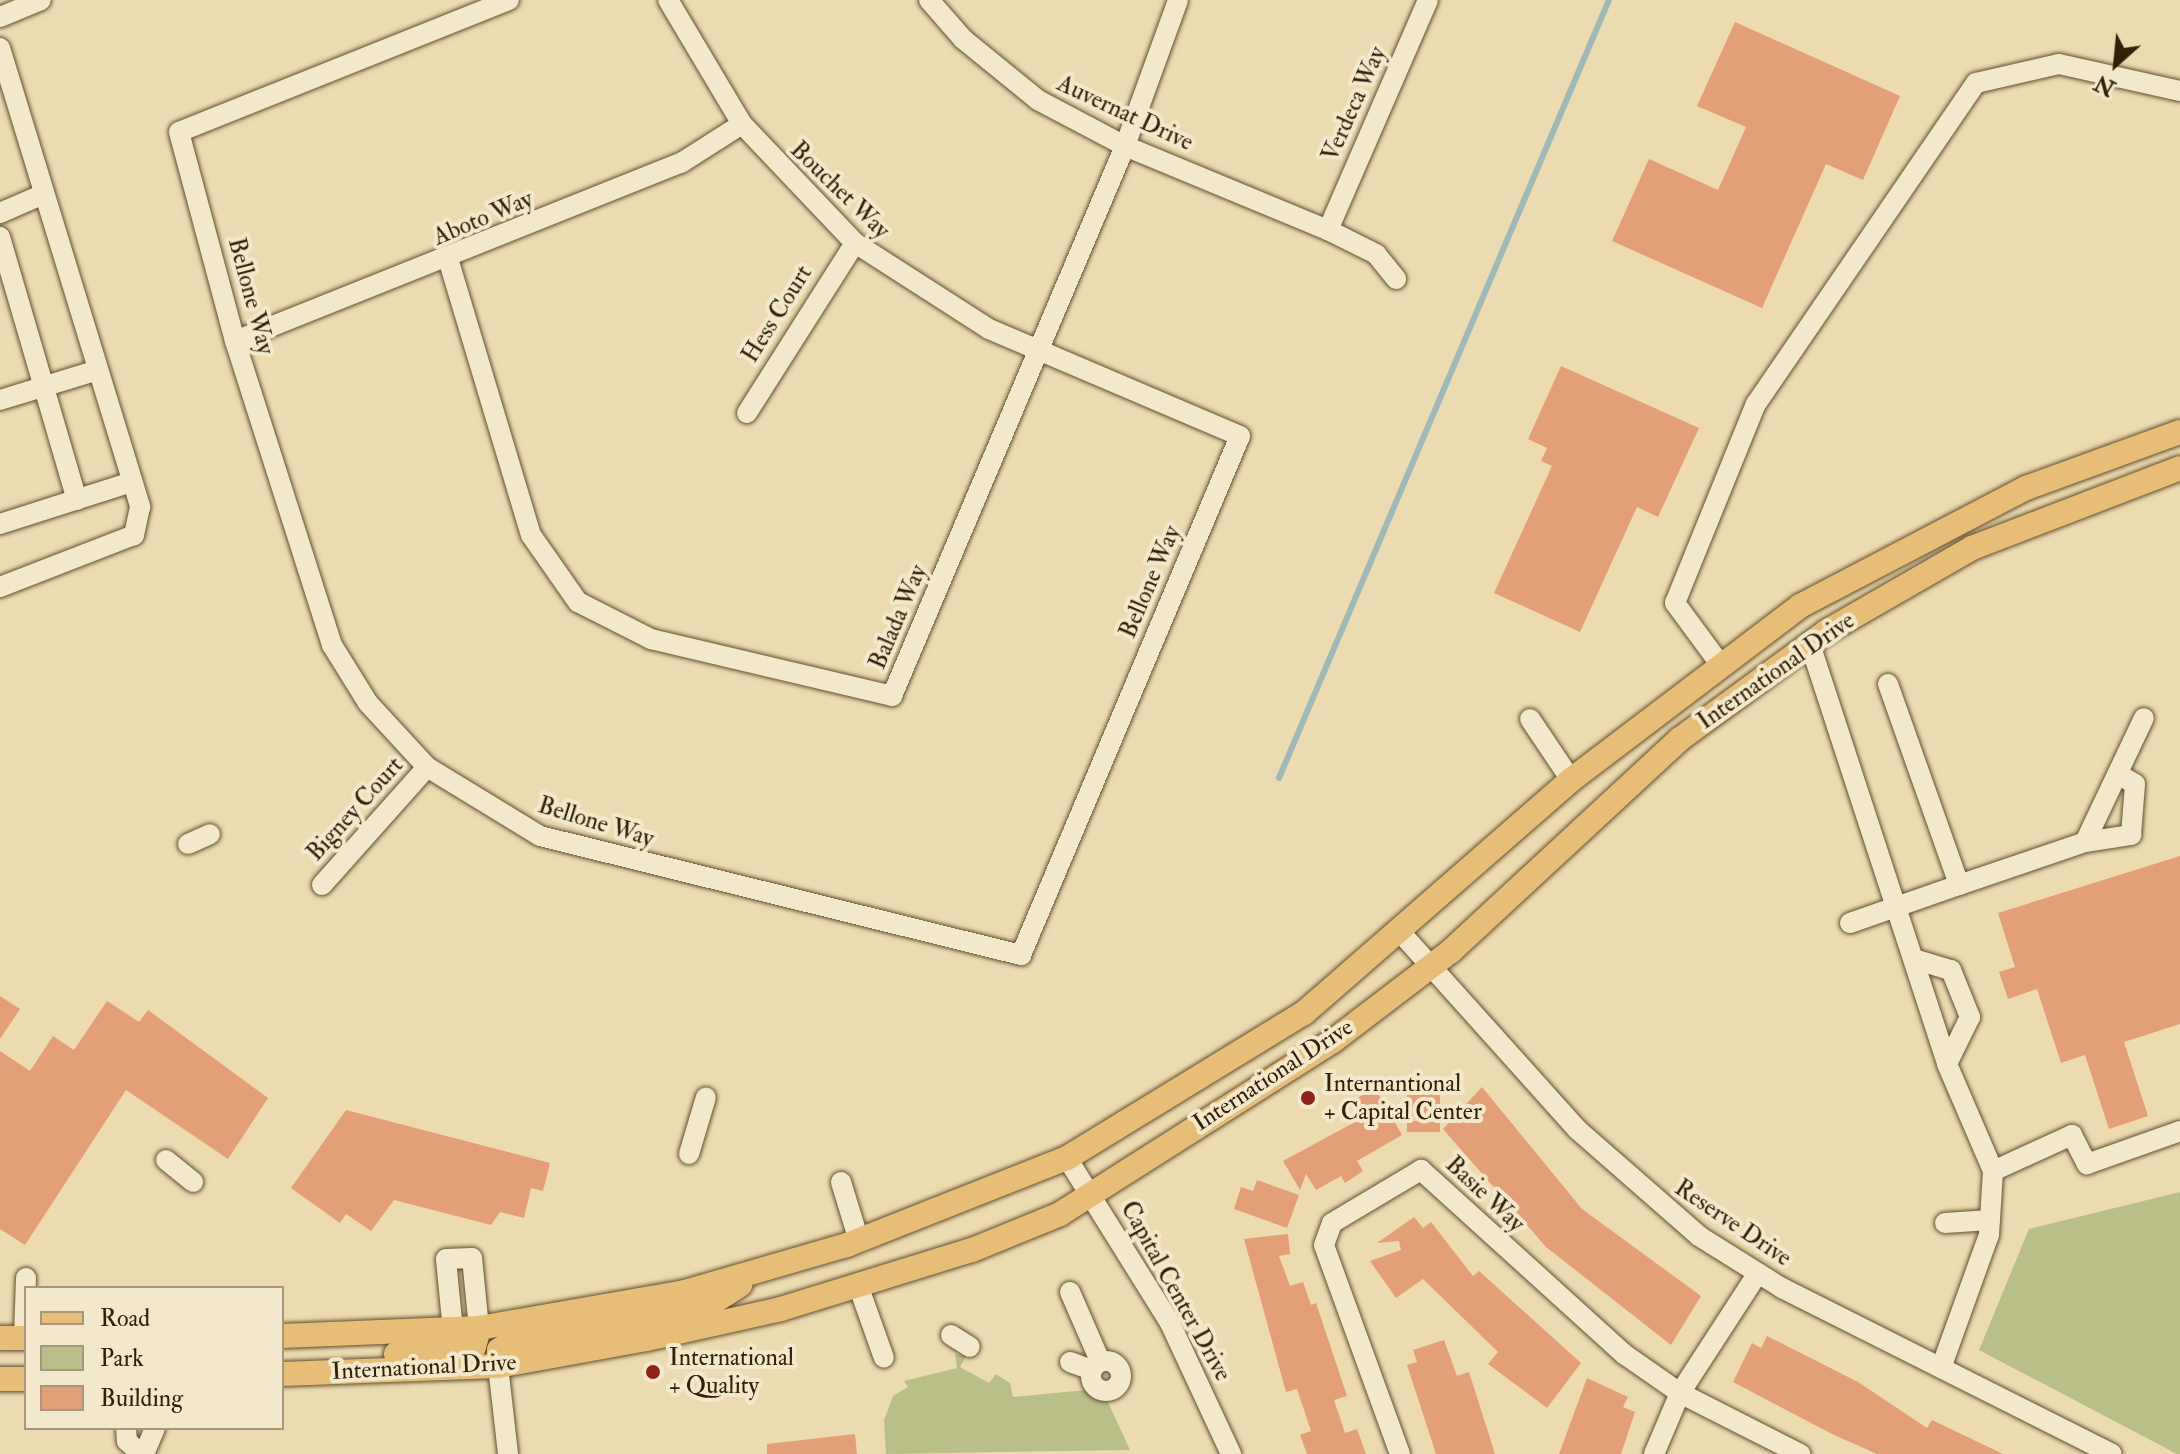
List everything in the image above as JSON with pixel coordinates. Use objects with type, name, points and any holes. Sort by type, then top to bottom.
[{"type":"main road","name":"International Drive","points":[[284,1336],[453,1331],[602,1310],[767,1271],[859,1241],[1067,1158],[1304,1013],[1402,934],[1571,780],[1720,664],[1832,586],[1955,521],[2180,432]]},
{"type":"main road","name":"International Drive","points":[[284,1372],[498,1366],[766,1312],[987,1244],[1060,1214],[1090,1191],[1333,1041],[1429,964],[1680,739],[1810,644],[1972,548],[2180,468]]},
{"type":"main road","points":[[498,1366],[499,1350],[509,1344],[699,1311],[767,1271]]},
{"type":"main road","points":[[284,1372],[468,1349],[480,1342],[479,1328]]},
{"type":"main road","points":[[0,1379],[24,1379]]},
{"type":"street","points":[[0,17],[41,0]]},
{"type":"street","name":"Bellone Way","points":[[509,0],[179,132],[235,341],[332,645],[368,703],[427,767],[497,816],[584,851],[1021,955],[1240,436],[1038,352]]},
{"type":"street","name":"Bouchet Way","points":[[668,0],[742,124],[855,243],[938,301],[1038,352]]},
{"type":"street","name":"Auvernat Drive","points":[[929,0],[999,72],[1125,146],[1328,230],[1376,254],[1396,279]]},
{"type":"street","name":"Balada Way","points":[[449,262],[531,535],[578,602],[640,636],[892,696],[1125,146],[1178,0]]},
{"type":"street","name":"Verdeca Way","points":[[1328,230],[1428,0]]},
{"type":"street","points":[[0,48],[140,507],[134,535],[0,587]]},
{"type":"street","points":[[1720,664],[1675,603],[1756,404],[1976,83],[2059,64],[2180,91]]},
{"type":"street","name":"Aboto Way","points":[[235,341],[449,262],[681,163],[742,124]]},
{"type":"street","points":[[0,213],[44,194]]},
{"type":"street","points":[[0,237],[77,500]]},
{"type":"street","name":"Hess Court","points":[[747,413],[855,243]]},
{"type":"street","points":[[0,400],[98,370]]},
{"type":"street","points":[[0,524],[132,482]]},
{"type":"street","points":[[1810,644],[1898,906],[1947,1064],[1993,1171],[1990,1220],[1941,1368]]},
{"type":"street","points":[[1888,684],[1959,885]]},
{"type":"street","points":[[2085,842],[2144,718]]},
{"type":"street","points":[[1530,719],[1571,780]]},
{"type":"street","name":"Bigney Court","points":[[322,885],[427,767]]},
{"type":"street","points":[[1850,923],[2085,842],[2131,835],[2135,784],[2118,774]]},
{"type":"street","points":[[188,844],[210,834]]},
{"type":"street","name":"Reserve Drive","points":[[1402,934],[1614,1166],[1758,1273],[2112,1454]]},
{"type":"street","points":[[1914,959],[1951,970],[1970,1017],[1947,1064]]},
{"type":"street","points":[[689,1154],[706,1097]]},
{"type":"street","points":[[1993,1171],[2072,1135],[2087,1164],[2180,1131]]},
{"type":"street","name":"Capital Center Drive","points":[[1067,1158],[1170,1323],[1231,1454]]},
{"type":"street","points":[[166,1160],[193,1182]]},
{"type":"street","name":"Basie Way","points":[[1400,1454],[1324,1245],[1332,1223],[1421,1170],[1562,1301],[1680,1393],[1800,1454]]},
{"type":"street","points":[[841,1182],[859,1241]]},
{"type":"street","points":[[1945,1223],[1990,1220]]},
{"type":"street","points":[[453,1331],[446,1259],[472,1258],[479,1328]]},
{"type":"street","points":[[1654,1454],[1680,1393],[1758,1273]]},
{"type":"street","points":[[25,1286],[26,1278]]},
{"type":"street","points":[[858,1285],[884,1358]]},
{"type":"street","points":[[17,1338],[24,1291]]},
{"type":"street","points":[[1070,1292],[1096,1366],[1070,1362]]},
{"type":"street","points":[[951,1335],[970,1347]]},
{"type":"street","points":[[498,1366],[508,1454]]},
{"type":"street","points":[[126,1430],[127,1441],[143,1454],[154,1430]]},
{"type":"green space","points":[[2180,1192],[2180,1454],[2177,1454],[1979,1350],[2029,1229]]},
{"type":"green space","points":[[955,1354],[966,1356],[960,1367],[989,1383],[996,1374],[1010,1383],[1013,1397],[1086,1390],[1108,1402],[1130,1450],[886,1454],[884,1420],[893,1396],[908,1387],[904,1381],[957,1368]]},
{"type":"building","points":[[1735,22],[1900,96],[1863,180],[1826,164],[1762,308],[1612,241],[1649,159],[1718,190],[1746,127],[1697,106]]},
{"type":"building","points":[[1561,366],[1699,428],[1658,517],[1637,507],[1580,632],[1494,593],[1552,466],[1541,461],[1547,448],[1528,439]]},
{"type":"building","points":[[2180,856],[2180,1024],[2124,1042],[2148,1116],[2109,1129],[2085,1055],[2061,1063],[2037,989],[2008,999],[1999,972],[2015,967],[1998,913]]},
{"type":"building","points":[[0,996],[20,1009],[0,1039]]},
{"type":"building","points":[[107,1001],[139,1022],[148,1010],[268,1098],[228,1159],[126,1090],[25,1245],[0,1229],[0,1051],[30,1071],[53,1036],[74,1050]]},
{"type":"building","points":[[1482,1087],[1582,1209],[1701,1296],[1671,1345],[1546,1247],[1443,1129]]},
{"type":"building","points":[[1375,1088],[1402,1135],[1357,1161],[1363,1171],[1345,1183],[1341,1176],[1316,1190],[1306,1174],[1300,1190],[1283,1161],[1355,1122],[1351,1115],[1362,1109],[1357,1098]]},
{"type":"building","points":[[1407,1088],[1440,1088],[1440,1132],[1407,1132]]},
{"type":"building","points":[[346,1110],[550,1163],[543,1191],[531,1188],[524,1218],[500,1212],[491,1225],[394,1200],[371,1231],[346,1214],[340,1223],[291,1188]]},
{"type":"building","points":[[1257,1180],[1299,1195],[1287,1228],[1234,1209],[1241,1187],[1253,1191]]},
{"type":"building","points":[[1414,1217],[1423,1228],[1431,1222],[1473,1276],[1479,1271],[1581,1363],[1547,1408],[1488,1364],[1498,1352],[1423,1279],[1396,1298],[1370,1261],[1401,1250],[1399,1241],[1377,1243]]},
{"type":"building","points":[[1288,1234],[1290,1254],[1279,1256],[1290,1286],[1303,1282],[1311,1305],[1316,1303],[1347,1396],[1334,1400],[1345,1433],[1357,1429],[1366,1454],[1307,1454],[1300,1435],[1311,1431],[1297,1389],[1286,1392],[1244,1239]]},
{"type":"building","points":[[1767,1336],[1858,1382],[1927,1428],[1932,1420],[2003,1454],[1877,1454],[1832,1434],[1733,1382],[1752,1343],[1761,1348]]},
{"type":"building","points":[[1444,1340],[1457,1376],[1469,1372],[1495,1454],[1436,1454],[1407,1365],[1417,1362],[1413,1350]]},
{"type":"building","points":[[1587,1378],[1628,1397],[1623,1407],[1635,1412],[1621,1454],[1559,1454]]},
{"type":"building","points":[[855,1434],[857,1454],[767,1454],[767,1444]]},
{"type":"waterway","points":[[1279,778],[1609,0]]},
{"type":"place","name":"Internantional + Capital Center","points":[[1308,1098]]},
{"type":"place","name":"International + Quality","points":[[653,1372]]}]
